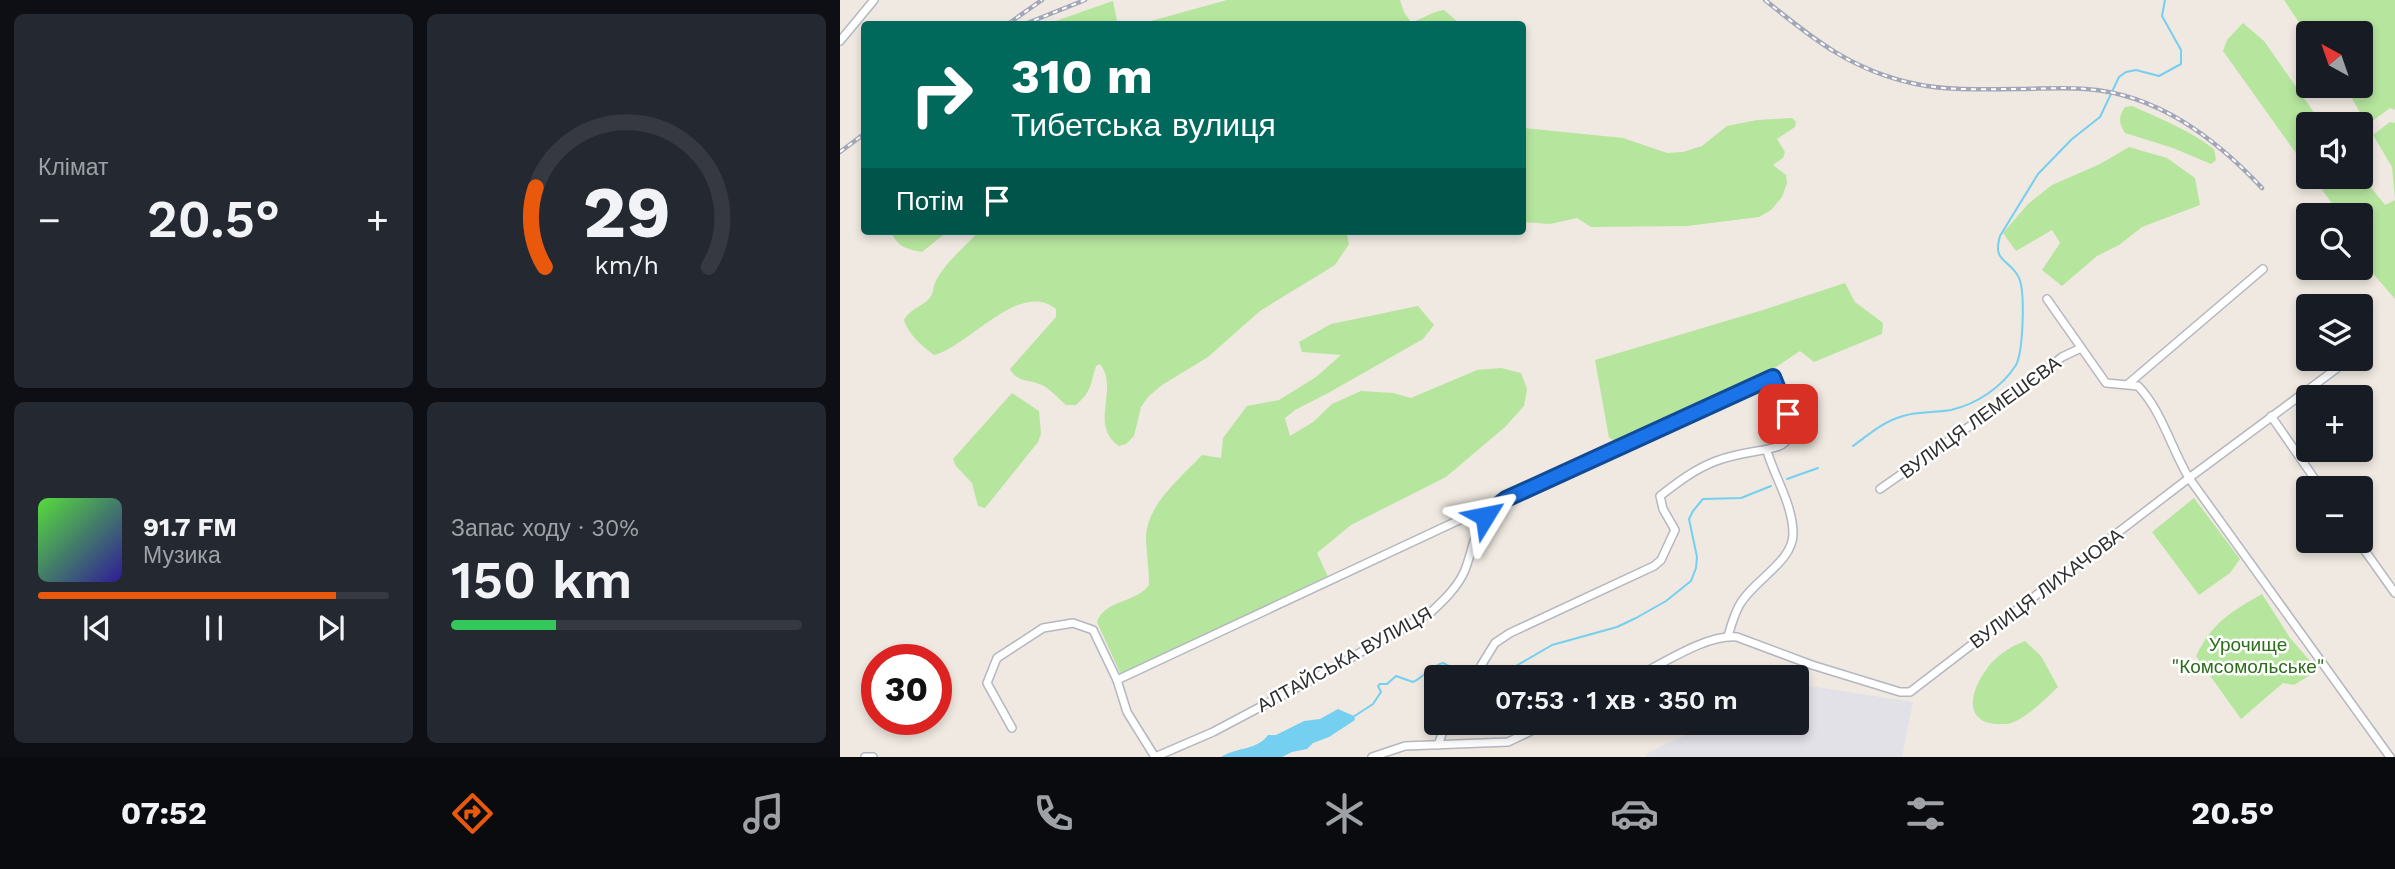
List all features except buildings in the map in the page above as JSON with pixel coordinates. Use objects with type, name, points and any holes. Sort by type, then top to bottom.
[{"type":"street","points":[[840,41],[874,0]]},
{"type":"street","points":[[2130,385],[2263,269]]},
{"type":"street","name":"ВУЛИЦЯ ЛЕМЕШЄВА","points":[[2047,299],[2106,383],[2130,385]]},
{"type":"street","name":"ВУЛИЦЯ ЛЕМЕШЄВА","points":[[1880,489],[2017,393],[2062,357],[2081,348]]},
{"type":"street","name":"ВУЛИЦЯ ЛИХАЧОВА","points":[[1728,636],[1900,692],[1910,692],[2333,371]]},
{"type":"street","points":[[1117,680],[1457,521],[1472,515],[1486,514],[1506,499],[1773,377],[1788,414],[1789,435],[1780,447],[1717,461],[1687,475],[1660,496],[1663,509],[1675,530],[1661,560],[1654,566],[1510,633],[1495,643],[1481,665]]},
{"type":"street","points":[[2130,385],[2138,386],[2153,406],[2174,453],[2189,478],[2390,757]]},
{"type":"street","points":[[2271,416],[2313,476]]},
{"type":"street","points":[[1659,665],[1704,643],[1728,636],[1739,606],[1754,585],[1781,561],[1789,550],[1793,535],[1788,508],[1768,451]]},
{"type":"street","name":"АЛТАЙСЬКА ВУЛИЦЯ","points":[[1012,728],[987,683],[997,658],[1042,628],[1073,623],[1093,630],[1117,680],[1128,712],[1155,757],[1213,732],[1430,613],[1446,599],[1464,573],[1479,524],[1486,514]]},
{"type":"street","points":[[2367,553],[2395,593]]},
{"type":"street","points":[[1438,745],[1442,735]]},
{"type":"street","points":[[1372,757],[1405,746],[1508,742],[1523,735]]},
{"type":"street","points":[[865,757],[873,757]]},
{"type":"shaded area","points":[[1809,686],[1913,702],[1902,757],[1646,757],[1646,754],[1685,735],[1809,735]]},
{"type":"green space","points":[[1227,0],[1400,0],[1410,21],[1151,21]]},
{"type":"green space","points":[[2284,0],[2395,0],[2395,110],[2390,108],[2373,121],[2373,112],[2360,112],[2352,98],[2373,98],[2373,21],[2298,21]]},
{"type":"green space","points":[[1113,1],[1117,21],[1056,21]]},
{"type":"green space","points":[[1444,10],[1457,21],[1414,21],[1436,12]]},
{"type":"green space","points":[[2243,23],[2264,41],[2296,87],[2296,98],[2304,98],[2314,112],[2296,112],[2296,153],[2223,51],[2227,40]]},
{"type":"green space","points":[[2132,106],[2195,136],[2214,149],[2216,160],[2211,164],[2173,148],[2125,133],[2120,117],[2125,107]]},
{"type":"green space","points":[[1792,118],[1796,122],[1795,127],[1777,139],[1785,152],[1783,158],[1773,165],[1786,175],[1787,183],[1782,197],[1771,210],[1759,217],[1687,226],[1591,227],[1577,218],[1550,224],[1526,222],[1526,128],[1623,138],[1667,153],[1683,152],[1702,146],[1727,126],[1757,120]]},
{"type":"green space","points":[[2390,122],[2395,123],[2395,199],[2392,167],[2373,135]]},
{"type":"green space","points":[[2129,147],[2167,158],[2195,178],[2200,205],[2142,227],[2119,245],[2097,256],[2062,286],[2042,270],[2060,243],[2052,230],[2016,251],[2003,233],[2028,204],[2052,185],[2100,164]]},
{"type":"green space","points":[[2322,189],[2372,189],[2385,205],[2395,200],[2395,299],[2373,273],[2373,203],[2331,203]]},
{"type":"green space","points":[[892,235],[943,235],[922,252],[911,250],[896,241]]},
{"type":"green space","points":[[975,235],[1347,235],[1349,244],[1335,265],[1260,311],[1208,357],[1162,385],[1148,397],[1141,407],[1134,436],[1126,444],[1119,446],[1106,428],[1107,385],[1100,364],[1096,366],[1088,392],[1076,405],[1066,405],[1044,386],[1017,377],[1010,369],[1056,317],[1056,309],[1042,302],[1027,302],[1011,308],[948,349],[934,355],[920,344],[904,320],[930,298],[934,284]]},
{"type":"green space","points":[[1845,283],[1855,302],[1883,323],[1882,334],[1814,362],[1800,351],[1770,371],[1732,387],[1716,403],[1619,442],[1609,438],[1595,360]]},
{"type":"green space","points":[[1418,306],[1434,325],[1423,339],[1295,410],[1285,418],[1290,436],[1313,422],[1332,404],[1361,391],[1393,393],[1411,398],[1477,370],[1501,368],[1521,373],[1527,389],[1524,406],[1505,427],[1446,477],[1351,525],[1317,553],[1329,579],[1121,675],[1097,622],[1107,609],[1136,596],[1149,585],[1147,528],[1157,504],[1165,494],[1202,455],[1221,458],[1223,438],[1247,406],[1279,400],[1316,377],[1341,355],[1302,352],[1299,342],[1331,324]]},
{"type":"green space","points":[[1012,393],[1039,411],[1041,434],[1038,442],[985,508],[978,506],[972,483],[953,459]]},
{"type":"green space","name":"Урочище \"Комсомольське\"","points":[[2194,498],[2240,559],[2230,573],[2199,595],[2152,532]]},
{"type":"green space","name":"Урочище \"Комсомольське\"","points":[[2262,594],[2290,638],[2318,670],[2294,685],[2283,683],[2241,719],[2196,656],[2202,644],[2223,619]]},
{"type":"green space","points":[[2025,641],[2041,656],[2058,687],[2022,718],[2006,724],[1985,721],[1978,717],[1973,703],[1981,678],[1998,656]]},
{"type":"water","points":[[1338,709],[1354,716],[1355,720],[1307,749],[1282,757],[1221,757],[1253,746],[1268,735],[1276,735],[1304,721],[1320,719]]},
{"type":"waterway","points":[[1853,446],[1896,418],[1915,413],[1951,410],[1970,404],[1988,394],[2016,365],[2022,335],[2022,294],[2018,276],[1998,251],[2000,236],[2038,174],[2072,139],[2100,117],[2119,77],[2136,70],[2159,76],[2181,64],[2181,50],[2162,16],[2165,0]]},
{"type":"waterway","points":[[1787,479],[1818,468]]},
{"type":"waterway","points":[[1518,665],[1552,645],[1617,627],[1666,601],[1691,581],[1696,568],[1697,557],[1689,519],[1703,499],[1741,498],[1771,486]]},
{"type":"waterway","points":[[1439,665],[1447,665]]},
{"type":"waterway","points":[[1353,717],[1373,704],[1381,692],[1378,686],[1380,684],[1387,684],[1396,676],[1413,682],[1424,675]]},
{"type":"railway","points":[[1012,21],[1042,0]]},
{"type":"railway","points":[[1032,21],[1085,0]]},
{"type":"railway","points":[[1765,0],[1835,52],[1893,78],[1954,89],[2086,89],[2137,100],[2160,109],[2204,136],[2225,152],[2262,188]]},
{"type":"railway","points":[[840,152],[861,136]]},
{"type":"route","points":[[1485,516],[1506,499],[1773,377],[1788,414]]}]
